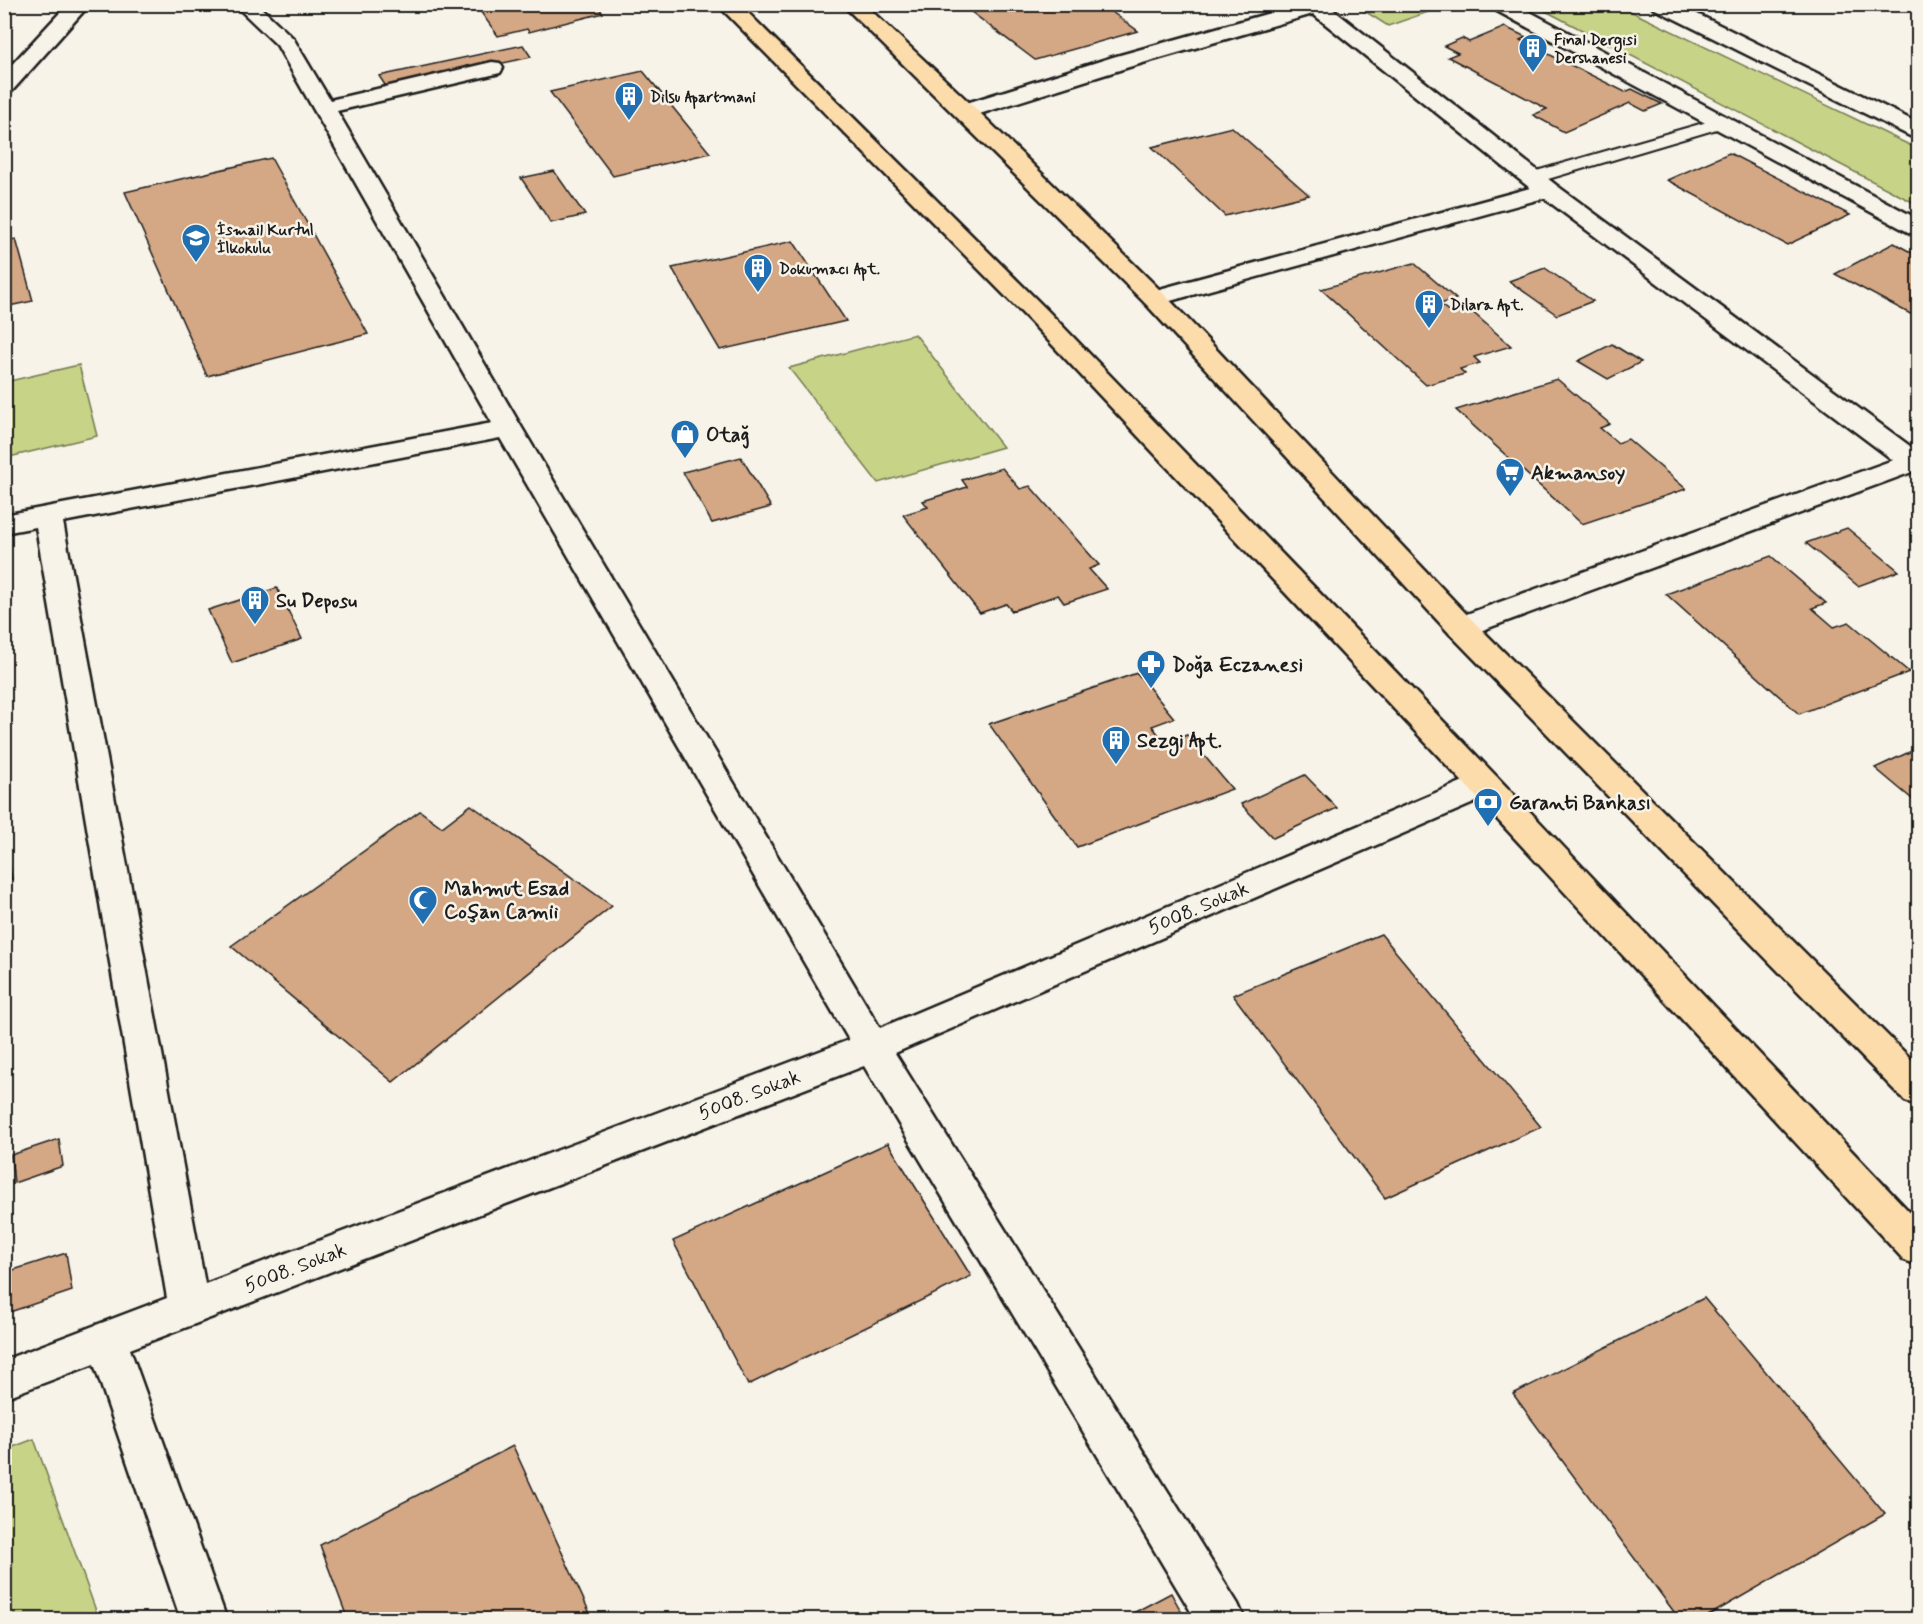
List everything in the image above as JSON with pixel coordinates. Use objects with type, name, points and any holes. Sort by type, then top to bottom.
[{"type":"main road","points":[[727,4],[1039,316],[1485,785],[1918,1248]]},
{"type":"main road","points":[[852,4],[965,111],[1154,298],[1461,627],[1918,1090]]},
{"type":"street","points":[[4,87],[80,4]]},
{"type":"street","points":[[244,4],[286,42],[508,428],[872,1047],[1222,1620]]},
{"type":"street","points":[[1660,4],[1918,131]]},
{"type":"street","points":[[965,111],[1121,62],[1314,6],[1540,184],[1917,462]]},
{"type":"street","points":[[1504,7],[1918,228]]},
{"type":"street","points":[[323,108],[492,68]]},
{"type":"street","points":[[1154,298],[1540,184]]},
{"type":"street","points":[[4,524],[508,428]]},
{"type":"street","points":[[1461,627],[1917,462]]},
{"type":"street","points":[[48,516],[189,1307]]},
{"type":"street","name":"5008. Sokak","points":[[4,1379],[872,1047],[1485,785]]},
{"type":"street","points":[[106,1339],[204,1620]]},
{"type":"lane","points":[[1540,184],[1721,123]]},
{"type":"green space","points":[[1355,5],[1448,5],[1388,26]]},
{"type":"green space","points":[[1534,5],[1583,5],[1599,12],[1615,9],[1628,10],[1918,149],[1918,205]]},
{"type":"green space","points":[[915,334],[1003,447],[878,483],[789,368]]},
{"type":"green space","points":[[79,365],[97,436],[5,458],[5,382]]},
{"type":"green space","points":[[34,1439],[99,1619],[5,1619],[5,1450]]},
{"type":"building","points":[[475,4],[596,4],[603,13],[529,32],[527,29],[498,36]]},
{"type":"building","points":[[1101,4],[1138,31],[1035,60],[962,5]]},
{"type":"building","name":"Final Dergisi Dershanesi","points":[[1505,27],[1526,37],[1520,40],[1625,92],[1632,89],[1662,104],[1645,111],[1630,103],[1564,132],[1533,115],[1547,109],[1448,57],[1458,53],[1444,46],[1462,38],[1469,42]]},
{"type":"building","points":[[523,45],[531,57],[387,88],[379,76]]},
{"type":"building","name":"Dilsu Apartmani","points":[[643,71],[710,153],[613,176],[550,92]]},
{"type":"building","points":[[1232,127],[1309,195],[1225,216],[1152,147]]},
{"type":"building","points":[[1729,153],[1850,215],[1787,245],[1667,180]]},
{"type":"building","points":[[271,158],[368,334],[207,376],[125,192]]},
{"type":"building","points":[[554,171],[585,215],[551,223],[521,178]]},
{"type":"building","points":[[16,239],[33,301],[4,307],[4,241]]},
{"type":"building","name":"Dokumacı Apt.","points":[[793,241],[846,321],[720,350],[672,268]]},
{"type":"building","points":[[1894,243],[1918,256],[1918,318],[1835,274]]},
{"type":"building","name":"Dilara Apt.","points":[[1414,263],[1456,299],[1440,304],[1452,314],[1469,309],[1511,346],[1474,357],[1480,363],[1460,369],[1465,374],[1426,385],[1321,289]]},
{"type":"building","points":[[1545,268],[1593,301],[1557,315],[1509,281]]},
{"type":"building","points":[[1612,344],[1641,362],[1608,379],[1578,361]]},
{"type":"building","points":[[1557,379],[1610,424],[1600,428],[1618,443],[1628,439],[1686,489],[1582,524],[1456,410]]},
{"type":"building","points":[[741,457],[771,507],[712,523],[683,472]]},
{"type":"building","points":[[1002,468],[1020,489],[1030,486],[1099,565],[1089,569],[1107,589],[1064,603],[1058,595],[1012,611],[1006,604],[980,613],[903,515],[928,507],[923,501],[967,487],[962,480]]},
{"type":"building","points":[[1847,528],[1899,571],[1858,586],[1806,543]]},
{"type":"building","points":[[1771,556],[1826,603],[1812,608],[1834,627],[1849,622],[1909,672],[1799,714],[1666,594]]},
{"type":"building","name":"Su Deposu","points":[[277,588],[302,639],[232,663],[208,610]]},
{"type":"building","name":"Sezgi Apt.","points":[[1137,673],[1174,718],[1152,726],[1165,743],[1187,735],[1232,789],[1077,847],[989,724]]},
{"type":"building","points":[[1918,748],[1918,804],[1875,768]]},
{"type":"building","points":[[1305,775],[1337,808],[1273,838],[1241,804]]},
{"type":"building","name":"Mahmut Esad Coşan Camii","points":[[471,805],[612,906],[393,1082],[231,946],[420,811],[442,827]]},
{"type":"building","points":[[8,857],[12,879],[4,882],[4,858]]},
{"type":"building","points":[[1381,934],[1541,1127],[1385,1198],[1233,995]]},
{"type":"building","points":[[59,1139],[63,1166],[14,1183],[11,1155]]},
{"type":"building","points":[[888,1143],[971,1276],[748,1385],[673,1241]]},
{"type":"building","points":[[66,1253],[72,1291],[4,1314],[4,1273]]},
{"type":"building","points":[[1704,1298],[1885,1514],[1701,1620],[1680,1620],[1513,1394]]},
{"type":"building","points":[[513,1446],[593,1620],[348,1620],[320,1545]]},
{"type":"building","points":[[1171,1593],[1186,1620],[1120,1620]]},
{"type":"place","name":"Final Dergisi Dershanesi","points":[[1533,74]]},
{"type":"place","name":"Dilsu Apartmani","points":[[629,122]]},
{"type":"place","name":"İsmail Kurtul İlkokulu","points":[[196,264]]},
{"type":"place","name":"Dokumacı Apt.","points":[[758,294]]},
{"type":"place","name":"Dilara Apt.","points":[[1429,330]]},
{"type":"place","name":"Otağ","points":[[685,460]]},
{"type":"place","name":"Akmansoy","points":[[1510,498]]},
{"type":"place","name":"Su Deposu","points":[[255,626]]},
{"type":"place","name":"Doğa Eczanesi","points":[[1151,690]]},
{"type":"place","name":"Sezgi Apt.","points":[[1116,766]]},
{"type":"place","name":"Garanti Bankası","points":[[1488,828]]},
{"type":"place","name":"Mahmut Esad Coşan Camii","points":[[423,926]]}]
